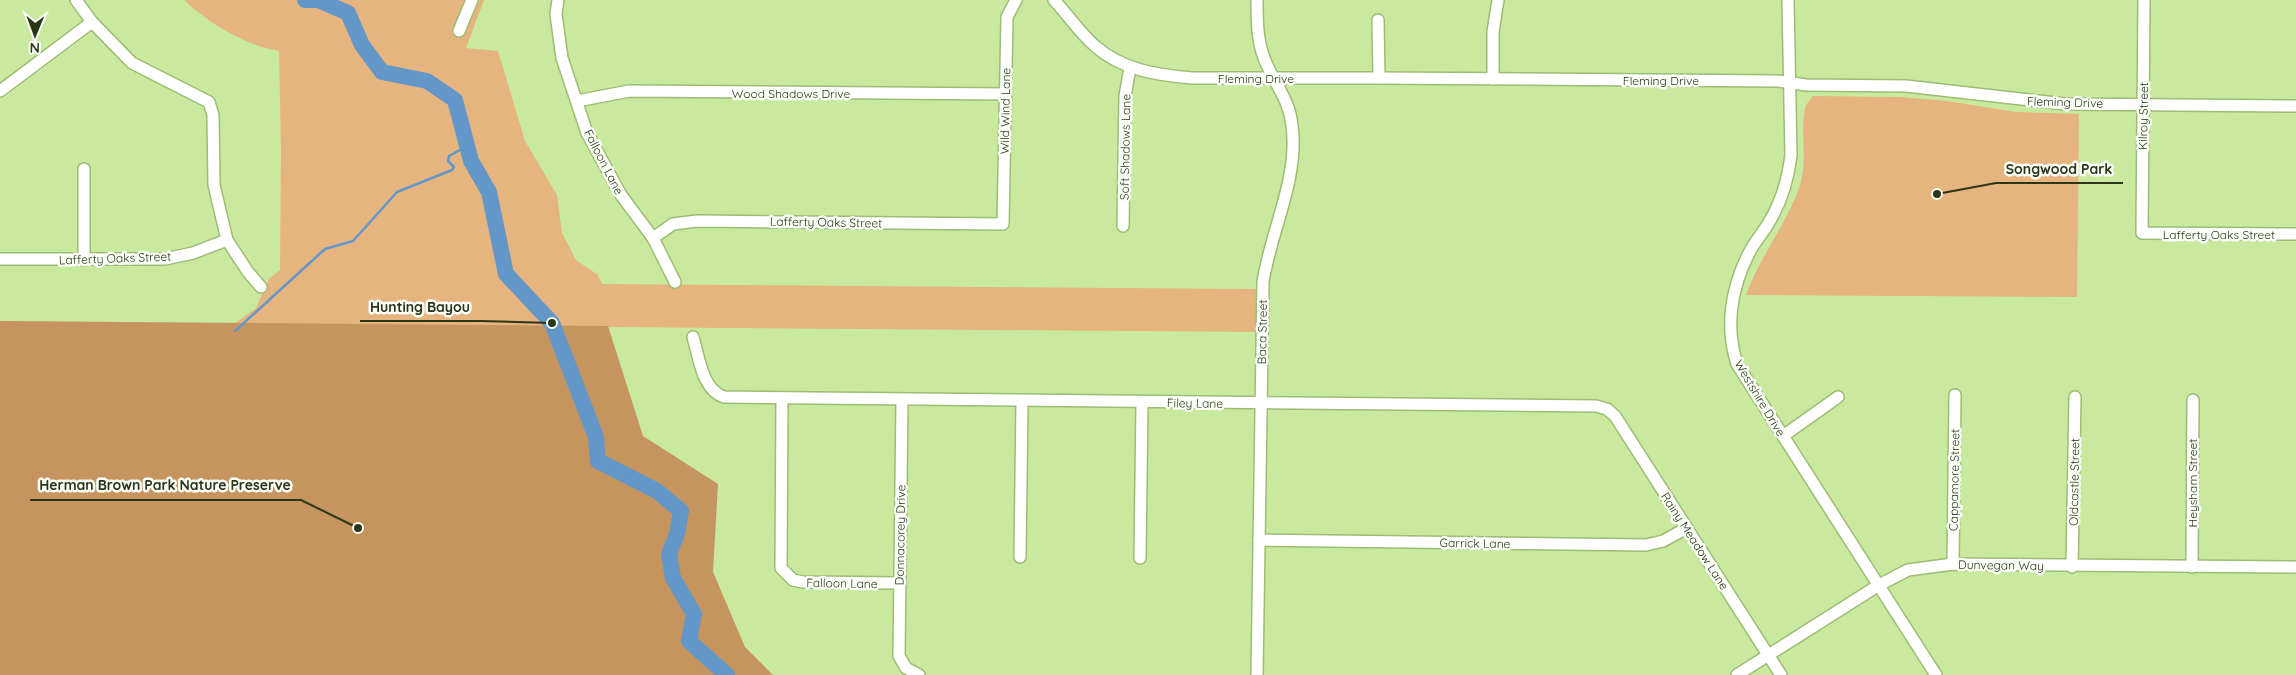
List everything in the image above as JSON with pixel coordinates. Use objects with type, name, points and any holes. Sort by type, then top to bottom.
[{"type":"street","points":[[76,0],[92,22],[132,63],[209,102],[213,115],[214,185],[227,240],[248,272],[261,287]]},
{"type":"street","points":[[459,32],[472,0]]},
{"type":"street","name":"Falloon Lane","points":[[558,0],[556,14],[562,58],[587,134],[621,195],[653,238],[675,282]]},
{"type":"street","name":"Wild Wind Lane","points":[[1004,224],[1007,17],[1016,0]]},
{"type":"street","name":"Fleming Drive","points":[[1054,0],[1095,47],[1130,68],[1161,76],[1192,78],[1493,79],[1906,86],[2065,104],[2296,106]]},
{"type":"street","name":"Baca Street","points":[[1257,0],[1257,30],[1267,66],[1281,89],[1292,124],[1293,158],[1269,250],[1263,282],[1257,675]]},
{"type":"street","points":[[1493,79],[1493,32],[1498,0]]},
{"type":"street","name":"Westshire Drive","points":[[1788,0],[1791,155],[1788,179],[1769,223],[1749,252],[1741,271],[1734,293],[1730,335],[1737,364],[1936,675]]},
{"type":"street","name":"Kilroy Street","points":[[2142,233],[2144,0]]},
{"type":"street","points":[[1378,20],[1379,78]]},
{"type":"street","points":[[0,91],[92,22]]},
{"type":"street","name":"Soft Shadows Lane","points":[[1123,226],[1124,96],[1130,68]]},
{"type":"street","name":"Wood Shadows Drive","points":[[577,101],[629,91],[1005,94]]},
{"type":"street","points":[[84,169],[84,260]]},
{"type":"street","name":"Lafferty Oaks Street","points":[[653,238],[673,224],[697,221],[1004,224]]},
{"type":"street","name":"Lafferty Oaks Street","points":[[2142,233],[2296,234]]},
{"type":"street","name":"Lafferty Oaks Street","points":[[0,259],[165,259],[193,252],[227,240]]},
{"type":"street","name":"Filey Lane","points":[[693,337],[708,386],[717,395],[724,397],[1596,406],[1608,409]]},
{"type":"street","name":"Cappamore Street","points":[[1953,564],[1955,395]]},
{"type":"street","name":"Oldcastle Street","points":[[2072,567],[2075,396]]},
{"type":"street","points":[[1783,436],[1838,397]]},
{"type":"street","name":"Falloon Lane","points":[[782,398],[781,568],[793,580],[803,582],[899,583]]},
{"type":"street","name":"Donnacorey Drive","points":[[902,400],[899,656],[906,668],[918,675]]},
{"type":"street","name":"Heysham Street","points":[[2192,567],[2193,400]]},
{"type":"street","points":[[1020,557],[1022,401]]},
{"type":"street","points":[[1140,558],[1142,402]]},
{"type":"street","name":"Rainy Meadow Lane","points":[[1608,409],[1781,675]]},
{"type":"street","name":"Garrick Lane","points":[[1259,540],[1646,545],[1663,541],[1687,528]]},
{"type":"street","name":"Dunvegan Way","points":[[1737,675],[1770,656],[1879,585],[1908,570],[1953,564],[2072,567],[2296,567]]},
{"type":"shaded area","points":[[184,0],[484,0],[466,48],[498,51],[525,141],[557,195],[562,233],[576,260],[598,275],[602,284],[1256,289],[1256,332],[234,324],[256,308],[269,279],[280,270],[281,151],[279,51],[240,39],[216,25]]},
{"type":"shaded area","points":[[1813,96],[1899,97],[1947,101],[2016,112],[2079,114],[2077,297],[1746,295],[1795,199],[1800,185],[1804,156],[1803,128],[1805,107]]},
{"type":"shaded area","points":[[0,321],[608,326],[643,436],[718,484],[713,572],[745,647],[773,675],[0,675]]},
{"type":"waterway","points":[[305,0],[318,0],[348,13],[362,45],[382,72],[427,81],[455,100],[471,161],[489,192],[506,274],[552,323],[596,437],[598,461],[657,491],[681,511],[677,534],[669,554],[673,578],[694,614],[689,641],[727,675]]},
{"type":"waterway","points":[[235,331],[325,249],[353,241],[397,192],[452,170],[454,167],[448,161],[449,156],[467,146]]},
{"type":"place","name":"Songwood Park","points":[[1937,194]]},
{"type":"place","name":"Hunting Bayou","points":[[552,323]]},
{"type":"place","name":"Herman Brown Park Nature Preserve","points":[[358,528]]}]
